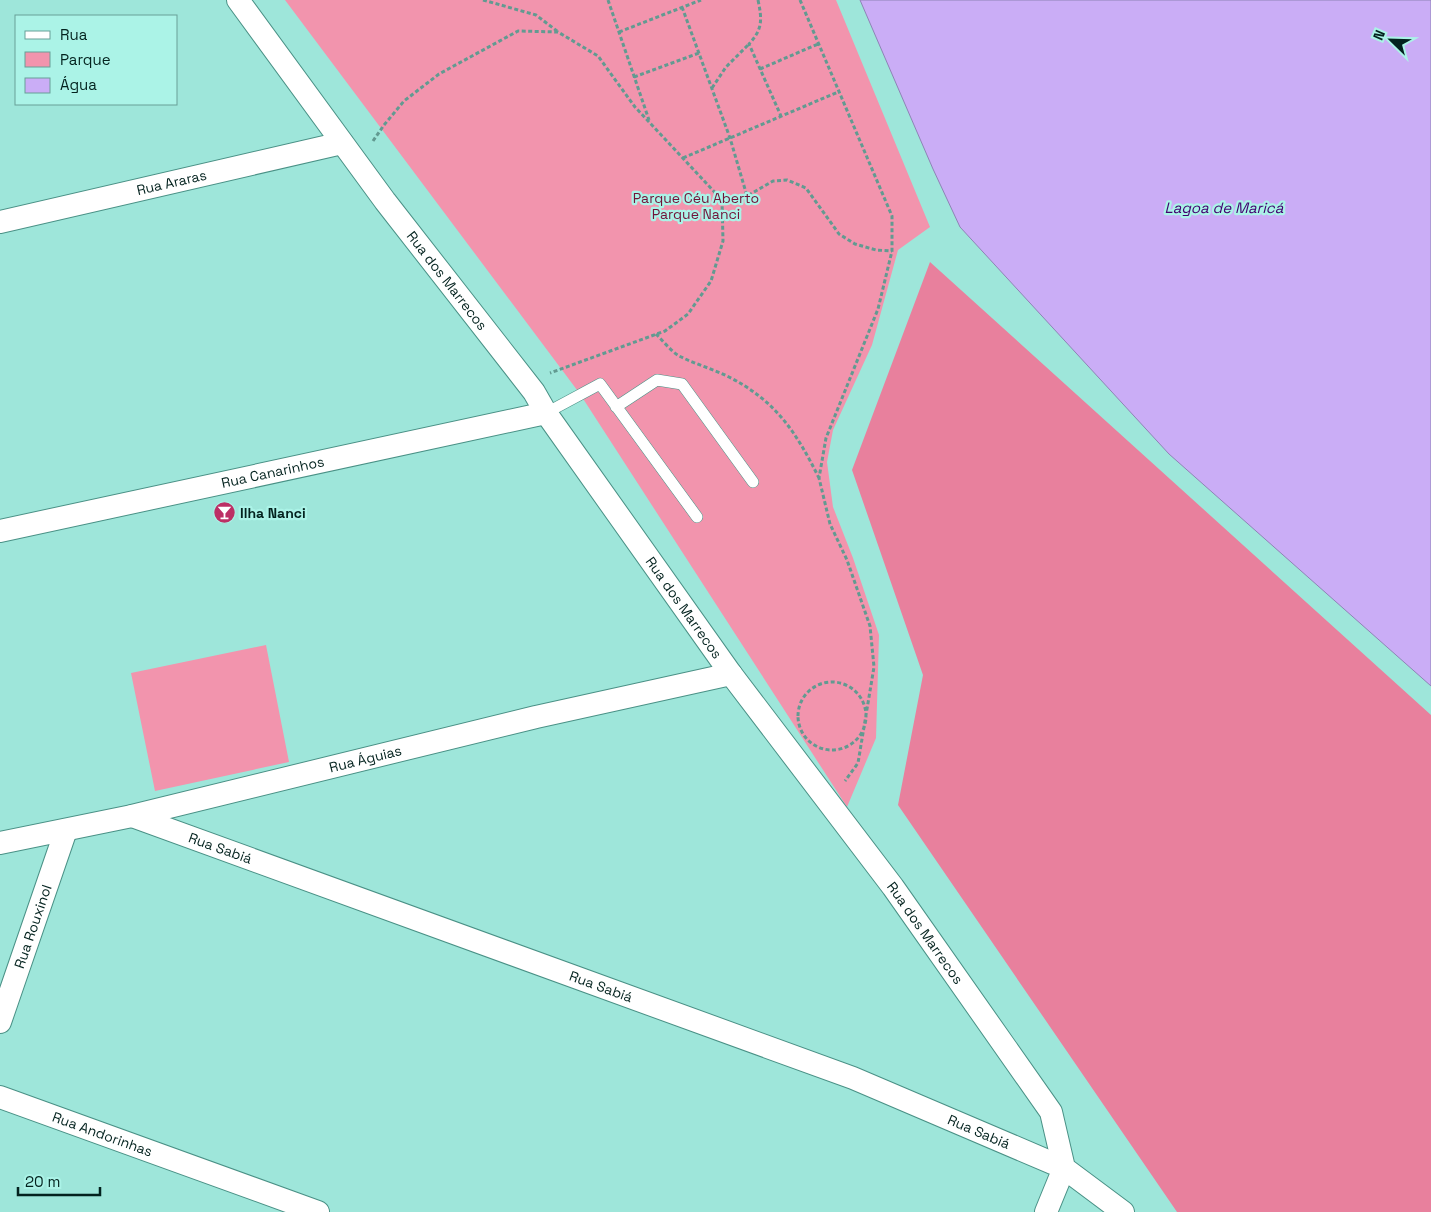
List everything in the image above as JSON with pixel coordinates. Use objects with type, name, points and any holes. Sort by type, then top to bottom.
[{"type":"street","name":"Rua dos Marrecos","points":[[238,0],[385,201],[526,381],[546,413],[731,674],[893,887],[1051,1112],[1064,1168]]},
{"type":"street","name":"Rua Araras","points":[[0,222],[342,143]]},
{"type":"street","name":"Rua Canarinhos","points":[[0,530],[546,413]]},
{"type":"street","name":"Rua Águias","points":[[0,843],[132,816],[526,720],[731,674]]},
{"type":"street","name":"Rua Sabiá","points":[[132,816],[853,1078],[1064,1168]]},
{"type":"street","name":"Rua Rouxinol","points":[[0,1022],[66,830]]},
{"type":"street","name":"Rua Andorinhas","points":[[0,1097],[318,1212]]},
{"type":"street","points":[[1046,1212],[1064,1168],[1123,1212]]},
{"type":"lane","points":[[616,407],[657,380],[682,384],[753,482]]},
{"type":"lane","points":[[546,413],[600,384],[697,517]]},
{"type":"path","points":[[483,0],[536,15],[558,32],[598,56],[635,106],[722,200],[723,241],[711,281],[688,314],[665,331],[526,381]]},
{"type":"path","points":[[608,0],[650,122]]},
{"type":"path","points":[[619,32],[700,0]]},
{"type":"path","points":[[712,88],[726,67],[756,36],[761,26],[758,0]]},
{"type":"path","points":[[800,0],[892,216],[892,251],[878,309],[826,438],[819,478]]},
{"type":"path","points":[[682,7],[730,138],[747,196],[773,181],[788,180],[806,188],[839,234],[855,244],[876,250],[892,251]]},
{"type":"path","points":[[358,164],[384,125],[404,101],[439,74],[518,31],[558,32]]},
{"type":"path","points":[[749,44],[781,116]]},
{"type":"path","points":[[760,69],[818,44]]},
{"type":"path","points":[[634,77],[699,53]]},
{"type":"path","points":[[683,158],[838,92]]},
{"type":"path","points":[[656,334],[677,355],[729,377],[762,397],[786,421],[805,450],[819,478],[830,524],[847,560],[870,626],[874,667],[858,763],[843,784],[826,799]]},
{"type":"path","points":[[830,682],[841,683],[852,688],[860,696],[865,707],[866,718],[863,730],[857,740],[847,747],[836,750],[826,750],[816,746],[807,739],[801,730],[798,720],[801,704],[809,690],[818,684],[830,682]]},
{"type":"green space","name":"Parque Céu Aberto Parque Nanci","points":[[285,0],[836,0],[930,227],[898,250],[872,345],[833,430],[827,462],[833,507],[853,558],[879,635],[876,738],[847,807],[580,394]]},
{"type":"green space","points":[[266,645],[289,762],[155,791],[131,673]]},
{"type":"shaded area","points":[[930,262],[1431,715],[1431,1212],[1177,1212],[898,805],[923,675],[852,470]]},
{"type":"water","name":"Lagoa de Maricá","points":[[860,0],[1431,0],[1431,686],[1169,454],[960,227]]},
{"type":"place","name":"Ilha Nanci","points":[[224,513]]}]
